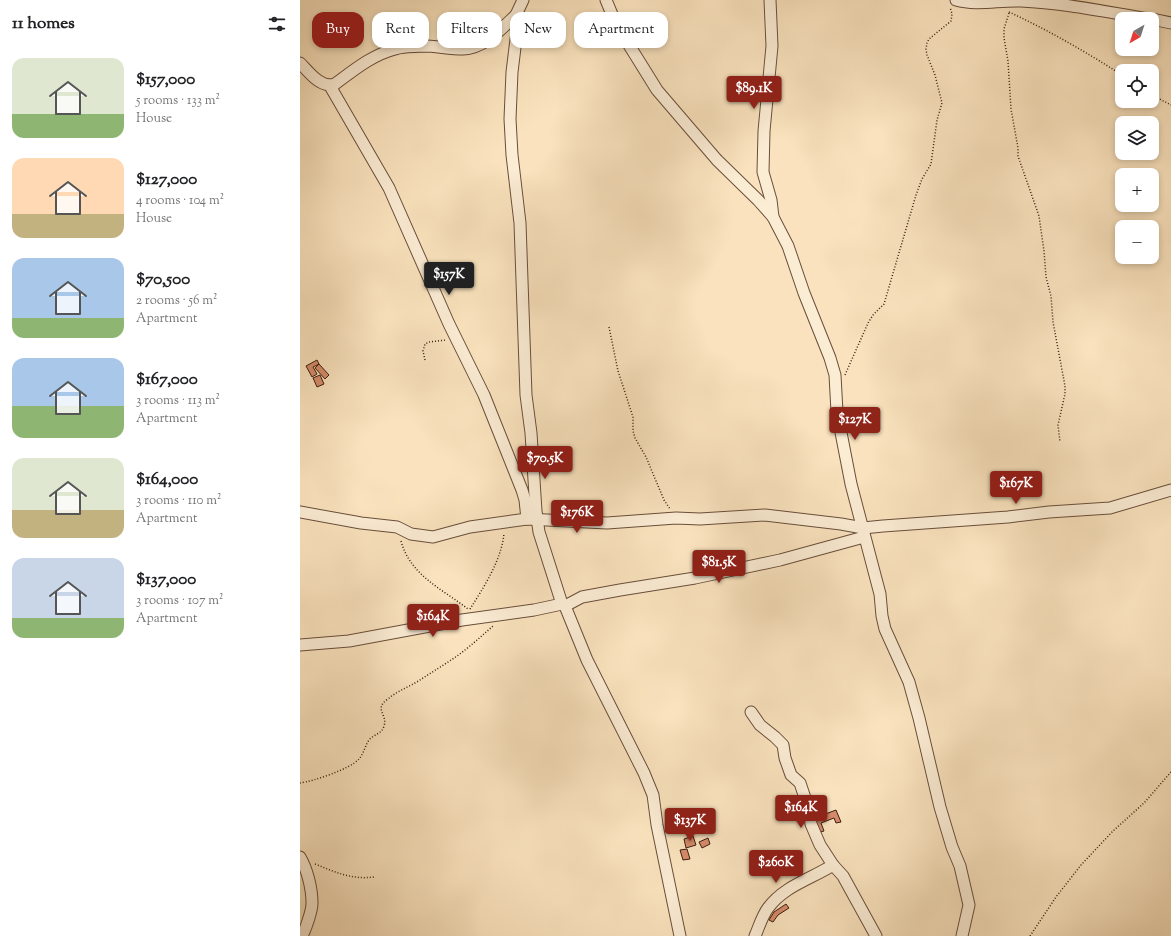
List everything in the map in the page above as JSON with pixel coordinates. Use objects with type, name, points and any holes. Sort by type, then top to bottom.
[{"type":"street","points":[[518,12],[524,0]]},
{"type":"street","points":[[606,0],[616,24],[657,90],[717,160],[758,200],[773,217],[788,246],[835,375],[837,412],[851,484],[880,594],[885,629],[909,682],[940,807],[952,847],[962,873],[969,905],[962,936]]},
{"type":"street","points":[[770,0],[772,46],[764,131],[763,172],[771,200],[773,217]]},
{"type":"street","points":[[952,1],[974,4],[1002,1],[1041,3],[1115,14]]},
{"type":"street","points":[[330,86],[367,61],[396,48],[431,46],[465,49],[487,41],[510,21]]},
{"type":"street","points":[[1159,21],[1171,23]]},
{"type":"street","points":[[515,48],[512,72],[510,119],[512,156],[520,223],[526,395],[531,433],[532,520]]},
{"type":"street","points":[[300,63],[321,83],[330,86],[389,188],[456,339],[484,395],[522,490],[532,520],[539,532],[564,605],[587,660],[639,763],[653,795],[657,825],[680,936]]},
{"type":"street","points":[[300,645],[349,641],[473,614],[507,614],[564,605],[582,597],[695,578],[780,560],[883,526],[1008,518],[1049,512],[1110,508],[1171,490]]},
{"type":"street","points":[[300,512],[361,523],[392,526],[411,534],[433,537],[458,529],[508,521],[532,520],[607,523],[676,518],[700,519],[765,515],[841,524],[863,533]]},
{"type":"street","points":[[751,712],[760,725],[783,745],[785,758],[792,775],[800,783],[809,810],[811,824],[817,838],[833,865],[843,876],[876,936]]},
{"type":"street","points":[[301,858],[311,893],[312,903],[302,936]]},
{"type":"street","points":[[755,936],[767,909],[774,900],[794,885],[822,873],[833,865]]},
{"type":"path","points":[[836,391],[850,365],[868,323],[873,315],[884,304],[916,195],[922,179],[931,164],[937,120],[942,103],[935,75],[926,49],[929,39],[951,21],[952,1]]},
{"type":"path","points":[[1003,10],[1028,21],[1115,71]]},
{"type":"path","points":[[1010,13],[1004,29],[1004,38],[1008,61],[1012,119],[1018,148],[1018,156],[1039,216],[1046,278],[1051,296],[1053,322],[1065,386],[1065,394],[1058,425],[1060,442]]},
{"type":"path","points":[[1159,99],[1171,105]]},
{"type":"path","points":[[609,327],[620,377],[633,417],[633,431],[635,438],[646,457],[664,500],[676,518]]},
{"type":"path","points":[[425,360],[424,348],[427,343],[456,339]]},
{"type":"path","points":[[402,529],[401,541],[404,550],[416,570],[473,614],[480,594],[501,550],[508,521]]},
{"type":"path","points":[[300,783],[336,772],[354,764],[358,760],[370,738],[384,728],[385,721],[381,707],[387,699],[407,689],[467,649],[507,614]]},
{"type":"path","points":[[1030,936],[1056,897],[1081,864],[1113,831],[1144,803],[1171,772]]},
{"type":"path","points":[[301,858],[338,874],[353,878],[364,879],[374,877]]},
{"type":"building","points":[[317,360],[319,364],[313,367],[317,374],[312,377],[306,366]]},
{"type":"building","points":[[319,364],[329,375],[325,379],[315,368]]},
{"type":"building","points":[[320,375],[324,384],[317,387],[313,378]]},
{"type":"building","points":[[836,810],[841,822],[836,823],[834,818],[821,823],[824,831],[817,833],[812,819]]},
{"type":"building","points":[[693,836],[696,845],[686,848],[684,839]]},
{"type":"building","points":[[708,838],[710,844],[702,848],[699,842]]},
{"type":"building","points":[[687,849],[690,859],[683,860],[680,850]]},
{"type":"building","points":[[786,904],[789,908],[778,915],[773,922],[769,920],[774,912]]}]
